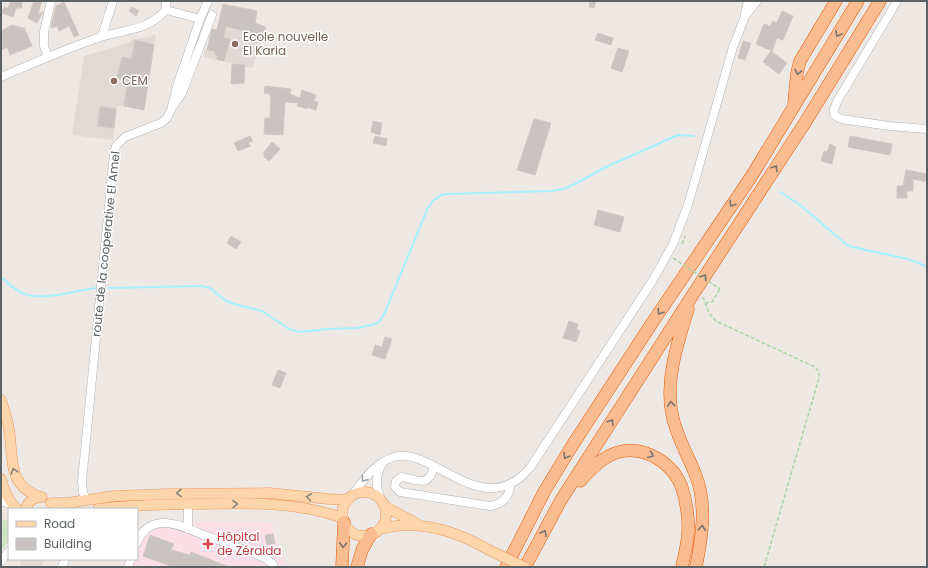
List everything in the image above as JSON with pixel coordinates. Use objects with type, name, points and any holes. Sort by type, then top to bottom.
[{"type":"highway","points":[[794,107],[797,73],[800,61],[836,1]]},
{"type":"highway","points":[[506,567],[544,492],[570,449],[652,323],[751,177],[858,1]]},
{"type":"highway","points":[[525,567],[561,500],[806,120],[880,1]]},
{"type":"highway","points":[[692,296],[676,352],[671,378],[670,395],[672,414],[677,432],[696,475],[703,498],[701,534],[696,567]]},
{"type":"highway","points":[[561,500],[591,469],[605,458],[619,452],[633,451],[649,453],[661,460],[672,470],[682,487],[686,506],[688,530],[682,567]]},
{"type":"highway","points":[[342,567],[343,520]]},
{"type":"highway","points":[[357,567],[362,550],[376,532]]},
{"type":"main road","points":[[1,400],[8,423],[12,469],[14,474],[25,488],[40,497],[46,498],[53,506],[87,500],[150,494],[241,493],[349,499]]},
{"type":"main road","points":[[1,480],[5,494],[15,507]]},
{"type":"main road","points":[[422,525],[396,526],[367,536],[358,535],[349,530],[343,520],[343,508],[349,499],[357,493],[366,492],[374,494],[399,515],[422,525],[457,534],[525,567]]},
{"type":"main road","points":[[27,508],[31,500],[40,497]]},
{"type":"main road","points":[[108,508],[129,506],[255,503],[317,510],[343,520]]},
{"type":"main road","points":[[376,532],[386,518],[383,503]]},
{"type":"street","points":[[48,57],[44,46],[44,32],[51,1]]},
{"type":"street","points":[[102,36],[113,1]]},
{"type":"street","points":[[1,77],[102,36],[147,24],[158,19],[166,10],[166,1]]},
{"type":"street","name":"route de la cooperative El Amel","points":[[87,500],[83,493],[82,481],[114,154],[116,146],[125,137],[161,123],[167,118],[171,110],[178,83],[200,19],[208,1]]},
{"type":"street","points":[[349,499],[368,474],[382,463],[394,457],[406,456],[417,458],[470,485],[477,487],[492,488],[510,484],[530,468],[669,252],[688,205],[733,47],[744,19],[748,1]]},
{"type":"street","points":[[744,19],[757,1]]},
{"type":"street","points":[[895,2],[838,100],[834,109],[834,115],[841,119],[889,126],[927,129]]},
{"type":"street","points":[[166,10],[200,19]]},
{"type":"street","points":[[171,110],[182,93],[212,15]]},
{"type":"street","points":[[382,463],[377,473],[376,484],[383,503]]},
{"type":"street","points":[[434,467],[432,476],[428,480],[421,481],[401,477],[396,481],[395,487],[400,492],[490,506],[504,500],[509,492],[510,484]]},
{"type":"street","points":[[1,501],[15,507]]},
{"type":"street","points":[[188,504],[188,529]]},
{"type":"street","points":[[138,541],[143,531],[156,524],[170,524],[188,529],[265,558],[273,564],[273,567]]},
{"type":"street","points":[[1,561],[8,552]]},
{"type":"path","points":[[673,258],[720,289],[712,302],[704,303]]},
{"type":"path","points":[[699,285],[704,303],[709,313],[716,321],[816,367],[819,372],[819,378],[764,567]]},
{"type":"shaded area","name":"Ecole nouvelle El Karia","points":[[227,15],[266,27],[253,68],[203,57],[205,49],[207,50],[217,30],[218,24],[222,24]]},
{"type":"shaded area","name":"CEM","points":[[152,35],[156,35],[144,110],[117,106],[113,140],[72,135],[84,56],[128,43],[133,39],[151,37]]},
{"type":"shaded area","name":"Hôpital de Zéralda","points":[[151,521],[271,522],[287,567],[122,567],[125,560],[138,560],[138,529]]},
{"type":"shaded area","points":[[20,560],[45,560],[42,567],[21,567]]},
{"type":"green space","points":[[1,519],[8,521],[8,542],[1,550]]},
{"type":"building","points":[[11,1],[22,1],[22,8],[16,8],[13,17],[2,13],[4,7],[8,8]]},
{"type":"building","points":[[34,1],[42,1],[38,14],[43,12],[37,23],[28,18]]},
{"type":"building","points":[[590,1],[596,1],[594,8],[589,7]]},
{"type":"building","points":[[64,2],[79,35],[74,37],[69,26],[59,31],[57,26],[52,28],[51,26],[56,6]]},
{"type":"building","points":[[223,4],[257,11],[255,23],[266,27],[263,38],[256,36],[256,34],[226,26],[223,38],[230,39],[224,61],[217,59],[218,56],[215,54],[215,51],[207,50],[212,29],[217,30]]},
{"type":"building","points":[[132,7],[139,11],[136,16],[129,11]]},
{"type":"building","points":[[782,11],[793,16],[783,40],[777,38],[772,51],[756,44],[764,24],[770,26],[773,21],[777,23]]},
{"type":"building","points":[[12,25],[23,28],[23,31],[24,27],[32,46],[10,55],[7,47],[1,50],[1,31]]},
{"type":"building","points":[[598,33],[613,38],[611,45],[595,40]]},
{"type":"building","points":[[135,40],[154,45],[144,110],[124,106],[128,81],[117,78],[122,57],[132,59]]},
{"type":"building","points":[[743,41],[751,43],[745,60],[738,58]]},
{"type":"building","points":[[618,48],[629,51],[622,72],[611,68]]},
{"type":"building","points":[[771,51],[787,63],[779,74],[763,62]]},
{"type":"building","points":[[232,64],[245,65],[244,83],[231,84]]},
{"type":"building","points":[[265,86],[291,89],[290,94],[300,98],[302,90],[316,95],[314,101],[318,102],[316,110],[297,106],[298,103],[285,102],[283,135],[264,134],[265,118],[270,118],[271,96],[270,94],[264,93]]},
{"type":"building","points":[[100,107],[116,109],[114,128],[98,126]]},
{"type":"building","points":[[534,119],[551,123],[535,175],[517,170]]},
{"type":"building","points":[[373,121],[382,123],[380,135],[371,132]]},
{"type":"building","points":[[250,136],[253,141],[248,143],[251,146],[238,151],[234,143]]},
{"type":"building","points":[[375,136],[387,139],[386,146],[373,143]]},
{"type":"building","points":[[850,136],[892,144],[890,155],[848,147]]},
{"type":"building","points":[[272,142],[280,149],[269,161],[264,157],[264,152]]},
{"type":"building","points":[[830,144],[836,147],[832,164],[821,161],[824,151],[827,152]]},
{"type":"building","points":[[906,170],[927,174],[927,182],[913,179],[913,191],[907,191],[907,198],[897,198],[897,186],[903,186]]},
{"type":"building","points":[[598,210],[624,217],[620,232],[594,225]]},
{"type":"building","points":[[231,236],[241,242],[236,249],[227,243]]},
{"type":"building","points":[[569,321],[578,324],[577,329],[580,331],[576,342],[563,338]]},
{"type":"building","points":[[385,337],[392,339],[385,359],[372,355],[375,345],[382,347]]},
{"type":"building","points":[[278,370],[286,373],[280,388],[272,385]]},
{"type":"building","points":[[273,534],[275,544],[267,545],[265,535]]},
{"type":"building","points":[[150,535],[174,544],[171,550],[190,555],[191,552],[229,567],[173,567],[143,556]]},
{"type":"waterway","points":[[109,288],[201,286],[210,288],[226,301],[262,311],[289,329],[300,332],[357,328],[375,324],[380,321],[385,312],[429,207],[438,197],[444,194],[552,191],[563,189],[606,167],[678,135],[694,136]]},
{"type":"waterway","points":[[780,192],[799,204],[847,245],[908,259],[927,267]]},
{"type":"waterway","points":[[1,277],[20,292],[35,296],[53,296],[97,288]]},
{"type":"place","name":"Ecole nouvelle El Karia","points":[[235,44]]},
{"type":"place","name":"CEM","points":[[114,81]]},
{"type":"place","name":"Hôpital de Zéralda","points":[[208,544]]}]
